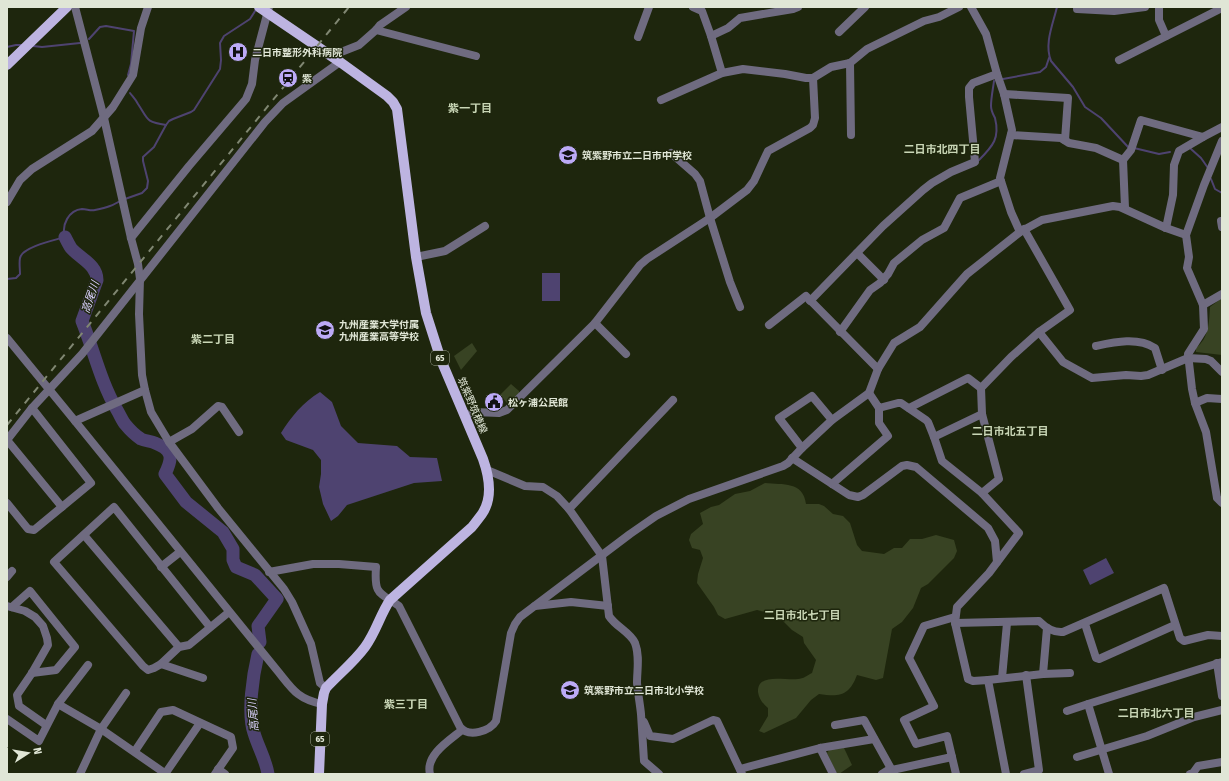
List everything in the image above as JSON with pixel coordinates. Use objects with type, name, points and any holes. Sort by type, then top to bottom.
[{"type":"main road","points":[[7,65],[67,7]]},
{"type":"main road","name":"筑紫野筑穂線","points":[[265,9],[387,96],[397,109],[416,257],[426,313],[437,351],[487,470],[489,497],[483,513],[472,526],[390,600],[384,610],[376,631],[365,647],[355,660],[326,688]]},
{"type":"main road","name":"65","points":[[319,774],[322,704],[326,688]]},
{"type":"street","points":[[75,7],[104,118],[138,264],[140,279],[139,314],[142,375],[144,390],[151,412],[169,442],[218,508],[284,589],[292,602],[312,644],[320,683],[326,688]]},
{"type":"street","points":[[7,202],[20,180],[32,169],[92,131],[120,98],[133,76],[140,28],[148,7]]},
{"type":"street","points":[[331,56],[359,45],[380,25],[406,7]]},
{"type":"street","points":[[638,37],[649,7]]},
{"type":"street","points":[[694,7],[702,12],[722,73]]},
{"type":"street","points":[[711,36],[728,28],[740,18],[798,7]]},
{"type":"street","points":[[839,32],[865,7]]},
{"type":"street","points":[[661,100],[722,73],[743,69],[813,78],[831,67],[850,63],[867,48],[924,21],[939,17],[959,7]]},
{"type":"street","points":[[971,7],[986,34],[1004,94],[1012,130],[1000,178],[1011,212],[1070,310],[1039,332],[1011,357],[981,388],[982,414],[1000,479],[982,493]]},
{"type":"street","points":[[1077,7],[1077,9],[1145,7]]},
{"type":"street","points":[[1160,7],[1160,20],[1166,36]]},
{"type":"street","points":[[1118,60],[1222,8]]},
{"type":"street","points":[[131,238],[189,166],[246,99],[252,84],[265,9]]},
{"type":"street","points":[[376,30],[476,56]]},
{"type":"street","points":[[62,506],[7,440],[32,408],[82,354],[265,122],[279,107],[340,62]]},
{"type":"street","points":[[850,63],[850,135]]},
{"type":"street","points":[[810,301],[883,226],[923,190],[951,172],[975,162],[969,88],[973,83],[997,74]]},
{"type":"street","points":[[465,415],[475,412],[499,413],[506,410],[595,322],[640,265],[710,218],[747,190],[754,181],[768,151],[807,130],[813,125],[815,118],[813,78]]},
{"type":"street","points":[[1004,94],[1068,98],[1065,140]]},
{"type":"street","points":[[1124,208],[1123,160],[1132,150],[1141,120],[1203,136]]},
{"type":"street","points":[[1166,228],[1173,196],[1174,165],[1179,151],[1203,136],[1222,127]]},
{"type":"street","points":[[1011,135],[1052,137],[1065,140],[1069,143],[1096,148],[1123,160]]},
{"type":"street","points":[[1222,140],[1186,235],[1189,256],[1187,268],[1203,305],[1204,329],[1188,354],[1192,389],[1195,403],[1206,432],[1217,498],[1222,503]]},
{"type":"street","points":[[671,153],[695,174],[700,182],[730,282],[740,307]]},
{"type":"street","points":[[840,332],[870,290],[884,280],[892,269],[894,263],[922,240],[944,228],[960,198],[1001,181]]},
{"type":"street","points":[[462,730],[472,732],[483,731],[494,724],[496,720],[511,633],[520,617],[656,516],[689,499],[782,466],[832,420],[869,393],[878,369],[894,343],[920,327],[967,274],[1022,230],[1042,220],[1113,206],[1124,208],[1166,228],[1186,235]]},
{"type":"street","points":[[416,257],[445,251],[485,226]]},
{"type":"street","points":[[856,253],[884,280]]},
{"type":"street","points":[[1203,305],[1222,294]]},
{"type":"street","points":[[769,326],[806,296],[878,369]]},
{"type":"street","points":[[595,322],[626,354]]},
{"type":"street","points":[[1039,332],[1063,362],[1092,378],[1148,375],[1188,358],[1206,359],[1211,361],[1222,372]]},
{"type":"street","points":[[7,338],[297,694],[307,701],[322,704]]},
{"type":"street","points":[[1096,346],[1129,341],[1145,343],[1155,348],[1162,370]]},
{"type":"street","points":[[909,408],[968,378],[981,388]]},
{"type":"street","points":[[75,421],[144,390]]},
{"type":"street","points":[[832,484],[888,436],[879,423],[879,408],[869,393]]},
{"type":"street","points":[[802,448],[779,418],[812,396],[832,420]]},
{"type":"street","points":[[1195,403],[1207,398],[1222,399]]},
{"type":"street","points":[[569,509],[673,400]]},
{"type":"street","points":[[879,408],[901,403],[928,422],[942,461],[982,493],[1019,533],[989,573],[957,607],[955,620],[968,679],[973,681],[1043,674],[1070,673]]},
{"type":"street","points":[[169,442],[192,429],[218,406],[222,407],[239,432]]},
{"type":"street","points":[[7,503],[28,529],[34,530],[91,483],[32,408]]},
{"type":"street","points":[[934,437],[982,414]]},
{"type":"street","points":[[792,458],[849,495],[858,497],[863,495],[902,466],[906,465],[916,467],[988,528],[995,541],[998,562]]},
{"type":"street","points":[[487,470],[525,486],[543,487],[559,498],[569,509],[602,556],[609,616],[632,639],[635,645],[638,661],[637,684],[641,714],[644,760],[659,774]]},
{"type":"street","points":[[210,627],[114,508],[54,562],[148,670],[161,664],[179,647],[189,645],[229,612]]},
{"type":"street","points":[[84,535],[179,647]]},
{"type":"street","points":[[161,567],[180,552]]},
{"type":"street","points":[[269,572],[313,564],[339,564],[376,567],[374,583],[378,591],[399,606],[462,730]]},
{"type":"street","points":[[956,774],[947,736],[916,744],[904,720],[934,706],[910,658],[924,626],[955,620],[1007,623],[1039,621],[1054,632],[1063,632],[1085,624],[1164,588],[1180,638],[1184,641],[1208,635],[1222,636]]},
{"type":"street","points":[[10,606],[30,591],[75,647],[56,670],[32,673]]},
{"type":"street","points":[[534,606],[571,602],[608,606]]},
{"type":"street","points":[[10,606],[25,610],[35,616],[43,626],[47,638],[48,645],[17,695],[19,706],[46,725]]},
{"type":"street","points":[[1002,678],[1007,623]]},
{"type":"street","points":[[1085,624],[1096,658],[1099,659],[1175,625]]},
{"type":"street","points":[[1043,674],[1047,628]]},
{"type":"street","points":[[1067,711],[1219,662],[1222,696]]},
{"type":"street","points":[[161,664],[203,678]]},
{"type":"street","points":[[7,719],[39,741],[58,704],[88,665]]},
{"type":"street","points":[[1024,774],[1039,770],[1026,676]]},
{"type":"street","points":[[988,680],[1006,774]]},
{"type":"street","points":[[80,774],[101,729],[126,693]]},
{"type":"street","points":[[58,704],[101,729],[166,774],[200,723]]},
{"type":"street","points":[[1088,704],[1109,774]]},
{"type":"street","points":[[134,751],[162,712],[173,710],[231,737],[233,748],[216,772],[225,774]]},
{"type":"street","points":[[1077,757],[1147,736],[1194,717],[1222,710]]},
{"type":"street","points":[[641,714],[650,736],[670,740],[713,720],[717,721],[741,771],[820,748],[874,739]]},
{"type":"street","points":[[836,725],[864,720],[892,771]]},
{"type":"street","points":[[430,774],[430,764],[438,750],[462,730]]},
{"type":"street","points":[[820,748],[833,774]]},
{"type":"street","points":[[882,774],[952,756]]},
{"type":"street","points":[[1190,774],[1193,773],[1198,766],[1222,762]]},
{"type":"green space","points":[[1222,298],[1222,355],[1196,352],[1196,348],[1204,340],[1208,330],[1210,307]]},
{"type":"green space","points":[[472,343],[477,351],[461,370],[454,356]]},
{"type":"green space","points":[[511,384],[519,391],[519,394],[511,402],[507,403],[500,395]]},
{"type":"green space","points":[[765,483],[785,484],[796,488],[801,491],[806,504],[819,504],[824,506],[833,514],[843,516],[850,523],[857,545],[862,551],[884,554],[894,548],[902,548],[910,539],[922,539],[936,535],[954,540],[957,551],[954,558],[928,584],[921,588],[913,608],[902,622],[892,629],[883,678],[876,680],[857,675],[851,687],[843,694],[819,694],[811,700],[796,718],[764,733],[759,731],[768,716],[768,708],[759,697],[759,686],[762,682],[767,680],[804,678],[812,673],[816,660],[804,643],[803,637],[792,630],[774,614],[757,610],[725,619],[718,615],[697,583],[703,558],[700,550],[692,548],[689,540],[691,534],[703,524],[700,513],[711,507],[719,505],[735,494],[750,491]]},
{"type":"green space","points":[[844,748],[852,765],[837,774],[827,753],[830,749]]},
{"type":"shaded area","points":[[542,273],[560,273],[560,301],[542,301]]},
{"type":"shaded area","points":[[320,392],[332,402],[341,426],[358,443],[397,446],[410,457],[437,458],[442,481],[414,483],[347,505],[338,516],[331,521],[323,504],[319,487],[321,460],[313,450],[286,440],[281,433],[298,410],[308,400]]},
{"type":"shaded area","points":[[1106,558],[1114,573],[1090,585],[1083,570]]},
{"type":"waterway","points":[[1057,7],[1051,27],[1048,48],[1051,61],[1073,87],[1085,107],[1101,118],[1129,148]]},
{"type":"waterway","name":"高尾川","points":[[125,199],[142,193],[147,188],[148,181],[143,157],[154,147],[169,121],[194,110],[220,69],[220,43],[224,36],[250,19],[257,8]]},
{"type":"waterway","points":[[89,39],[100,27],[106,26],[134,31],[131,64],[128,75]]},
{"type":"waterway","points":[[33,46],[42,47],[80,43]]},
{"type":"waterway","points":[[7,47],[22,45]]},
{"type":"waterway","points":[[1003,79],[1040,72],[1046,67],[1049,58]]},
{"type":"waterway","points":[[979,160],[992,146],[997,131],[991,106],[994,81]]},
{"type":"waterway","points":[[130,93],[148,119],[154,123],[166,125]]},
{"type":"waterway","points":[[1134,148],[1159,154],[1170,152]]},
{"type":"waterway","points":[[1191,149],[1201,158],[1208,168]]},
{"type":"waterway","points":[[1211,179],[1215,189],[1222,193]]},
{"type":"waterway","name":"高尾川","points":[[7,279],[16,278],[20,274],[20,258],[26,250],[40,244],[65,237],[65,223],[73,212],[82,209],[101,209],[121,201]]},
{"type":"waterway","name":"高尾川","points":[[65,237],[71,248],[88,262],[96,275],[97,280],[82,321],[106,389],[123,421],[130,430],[141,439],[153,442],[168,452],[170,459],[165,474],[186,502],[223,532],[233,549],[233,560],[236,567],[255,575],[277,599],[258,626],[260,642]]},
{"type":"waterway","name":"高尾川","points":[[258,654],[254,672],[251,715],[254,733],[266,764],[268,774]]},
{"type":"railway","points":[[7,425],[349,7]]},
{"type":"place","name":"二日市整形外科病院","points":[[238,52]]},
{"type":"place","name":"紫","points":[[288,78]]},
{"type":"place","name":"筑紫野市立二日市中学校","points":[[568,155]]},
{"type":"place","name":"九州産業大学付属 九州産業高等学校","points":[[325,330]]},
{"type":"place","name":"松ヶ浦公民館","points":[[494,402]]},
{"type":"place","name":"筑紫野市立二日市北小学校","points":[[570,690]]},
{"type":"district","name":"紫一丁目","points":[[470,108]]},
{"type":"district","name":"二日市北四丁目","points":[[942,149]]},
{"type":"district","name":"紫二丁目","points":[[213,339]]},
{"type":"district","name":"二日市北五丁目","points":[[1010,431]]},
{"type":"district","name":"二日市北七丁目","points":[[802,615]]},
{"type":"district","name":"紫三丁目","points":[[406,704]]},
{"type":"district","name":"二日市北六丁目","points":[[1156,713]]}]
